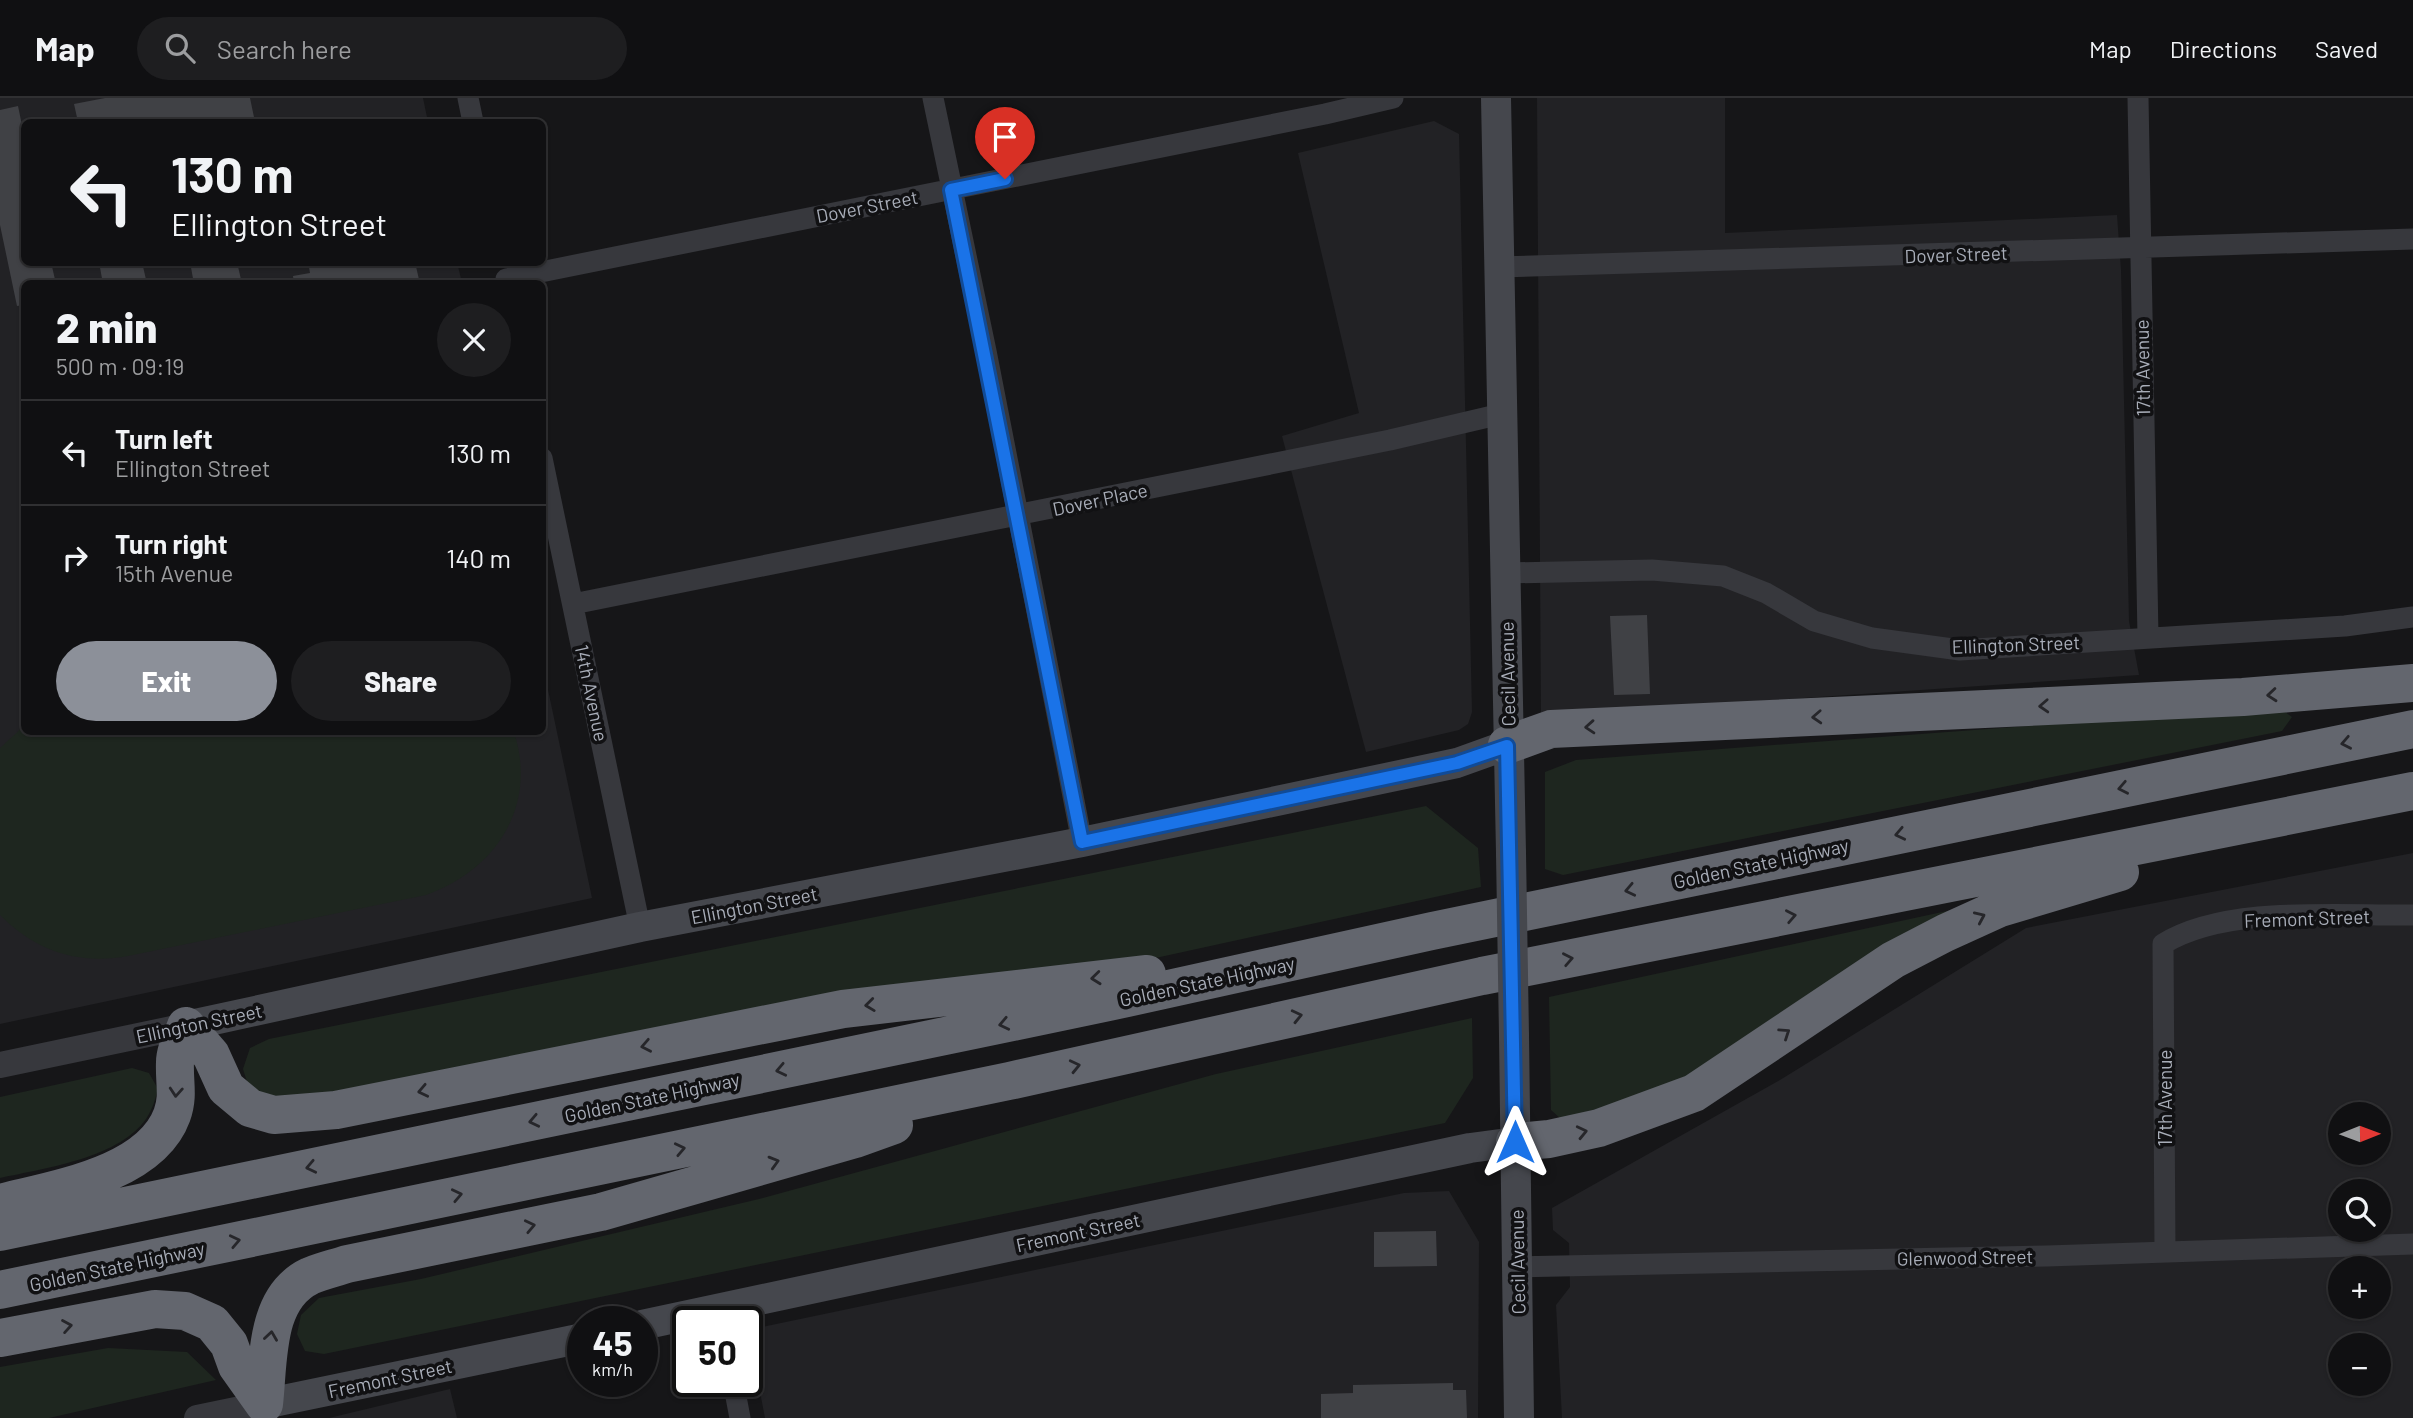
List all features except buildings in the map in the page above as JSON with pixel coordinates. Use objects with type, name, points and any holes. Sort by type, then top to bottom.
[{"type":"highway","points":[[1507,746],[1551,729],[2243,697],[2413,684]]},
{"type":"highway","name":"Golden State Highway","points":[[0,1232],[1286,964],[1432,931],[2413,729]]},
{"type":"highway","name":"Golden State Highway","points":[[0,1290],[1009,1081],[1482,976],[2413,791]]},
{"type":"highway","points":[[1515,1142],[1549,1139],[1599,1128],[1694,1093],[1893,960],[2000,908],[2339,806]]},
{"type":"highway","points":[[186,1026],[211,1055],[226,1088],[250,1108],[274,1115],[293,1114],[335,1110],[843,1009],[1103,977],[1286,964]]},
{"type":"highway","points":[[0,1203],[83,1182],[127,1164],[157,1140],[171,1118],[178,1093],[175,1060],[186,1026]]},
{"type":"highway","points":[[265,1411],[271,1331],[282,1301],[308,1277],[347,1264],[601,1212],[855,1139],[1009,1081]]},
{"type":"highway","points":[[0,1338],[155,1309],[186,1311],[212,1323],[229,1344],[237,1366],[265,1411]]},
{"type":"main road","name":"Cecil Avenue","points":[[1496,98],[1519,1418]]},
{"type":"main road","name":"Ellington Street","points":[[186,1026],[640,927],[1082,842],[1457,763],[1507,746]]},
{"type":"main road","name":"Fremont Street","points":[[761,1306],[1456,1151],[1515,1142]]},
{"type":"main road","name":"Fremont Street","points":[[265,1411],[567,1342]]},
{"type":"street","points":[[468,98],[472,119]]},
{"type":"street","points":[[933,98],[1019,516],[1082,842]]},
{"type":"street","name":"Dover Street","points":[[505,275],[951,190],[1393,98]]},
{"type":"street","name":"17th Avenue","points":[[2138,98],[2148,637]]},
{"type":"street","name":"Dover Street","points":[[1498,267],[2413,239]]},
{"type":"street","name":"Dover Place","points":[[573,604],[1019,516],[1390,440],[1501,414]]},
{"type":"street","name":"14th Avenue","points":[[546,477],[640,927]]},
{"type":"street","name":"Ellington Street","points":[[1506,573],[1652,569],[1723,576],[1766,593],[1814,621],[1872,638],[1960,650],[2345,626],[2413,617]]},
{"type":"street","name":"Fremont Street","points":[[2163,944],[2182,932],[2256,917],[2413,915]]},
{"type":"street","name":"17th Avenue","points":[[2163,944],[2165,1251]]},
{"type":"street","name":"Ellington Street","points":[[0,1065],[186,1026]]},
{"type":"street","name":"Glenwood Street","points":[[1517,1267],[2413,1244]]},
{"type":"street","points":[[736,1397],[740,1418]]},
{"type":"street","name":"Fremont Street","points":[[197,1418],[265,1411]]},
{"type":"shaded area","points":[[0,98],[423,98],[427,119],[21,119],[21,266],[458,266],[461,280],[21,280],[21,735],[546,735],[546,680],[592,898],[0,1024]]},
{"type":"shaded area","points":[[1537,98],[1725,98],[1725,233],[2117,215],[2121,270],[2129,621],[2139,675],[1541,716]]},
{"type":"shaded area","points":[[1434,121],[1459,134],[1472,712],[1468,724],[1459,730],[1366,752],[1282,436],[1359,413],[1298,153]]},
{"type":"shaded area","points":[[2278,707],[2292,717],[2282,731],[1563,875],[1545,869],[1545,772],[1576,760]]},
{"type":"shaded area","points":[[21,729],[21,735],[515,735],[520,759],[520,785],[515,810],[505,832],[491,852],[451,884],[426,895],[128,956],[92,958],[58,952],[43,946],[28,938],[0,915],[0,748]]},
{"type":"shaded area","points":[[1426,806],[1478,848],[1481,887],[1119,966],[309,1096],[269,1097],[249,1088],[243,1069],[250,1048],[269,1039]]},
{"type":"shaded area","points":[[2413,853],[2413,1418],[1562,1418],[1556,1305],[1570,1287],[1569,1243],[1553,1230],[1552,1208],[1780,1080],[2026,928]]},
{"type":"shaded area","points":[[1984,903],[1689,1083],[1561,1119],[1551,1110],[1549,997]]},
{"type":"shaded area","points":[[1472,1018],[1473,1078],[1445,1123],[324,1354],[305,1351],[297,1334],[301,1315],[319,1298],[421,1279],[759,1199],[1216,1074]]},
{"type":"shaded area","points":[[132,1068],[149,1073],[158,1089],[151,1110],[140,1126],[125,1139],[85,1158],[0,1178],[0,1097]]},
{"type":"shaded area","points":[[1449,1191],[1479,1242],[1478,1418],[765,1418],[761,1397],[763,1327],[1404,1193]]},
{"type":"shaded area","points":[[108,1348],[187,1352],[216,1380],[49,1418],[0,1418],[0,1367]]},
{"type":"shaded area","points":[[450,1389],[457,1418],[329,1418]]},
{"type":"route","points":[[1005,179],[951,190],[986,351],[1082,842],[1457,763],[1507,746],[1515,1142]]}]
